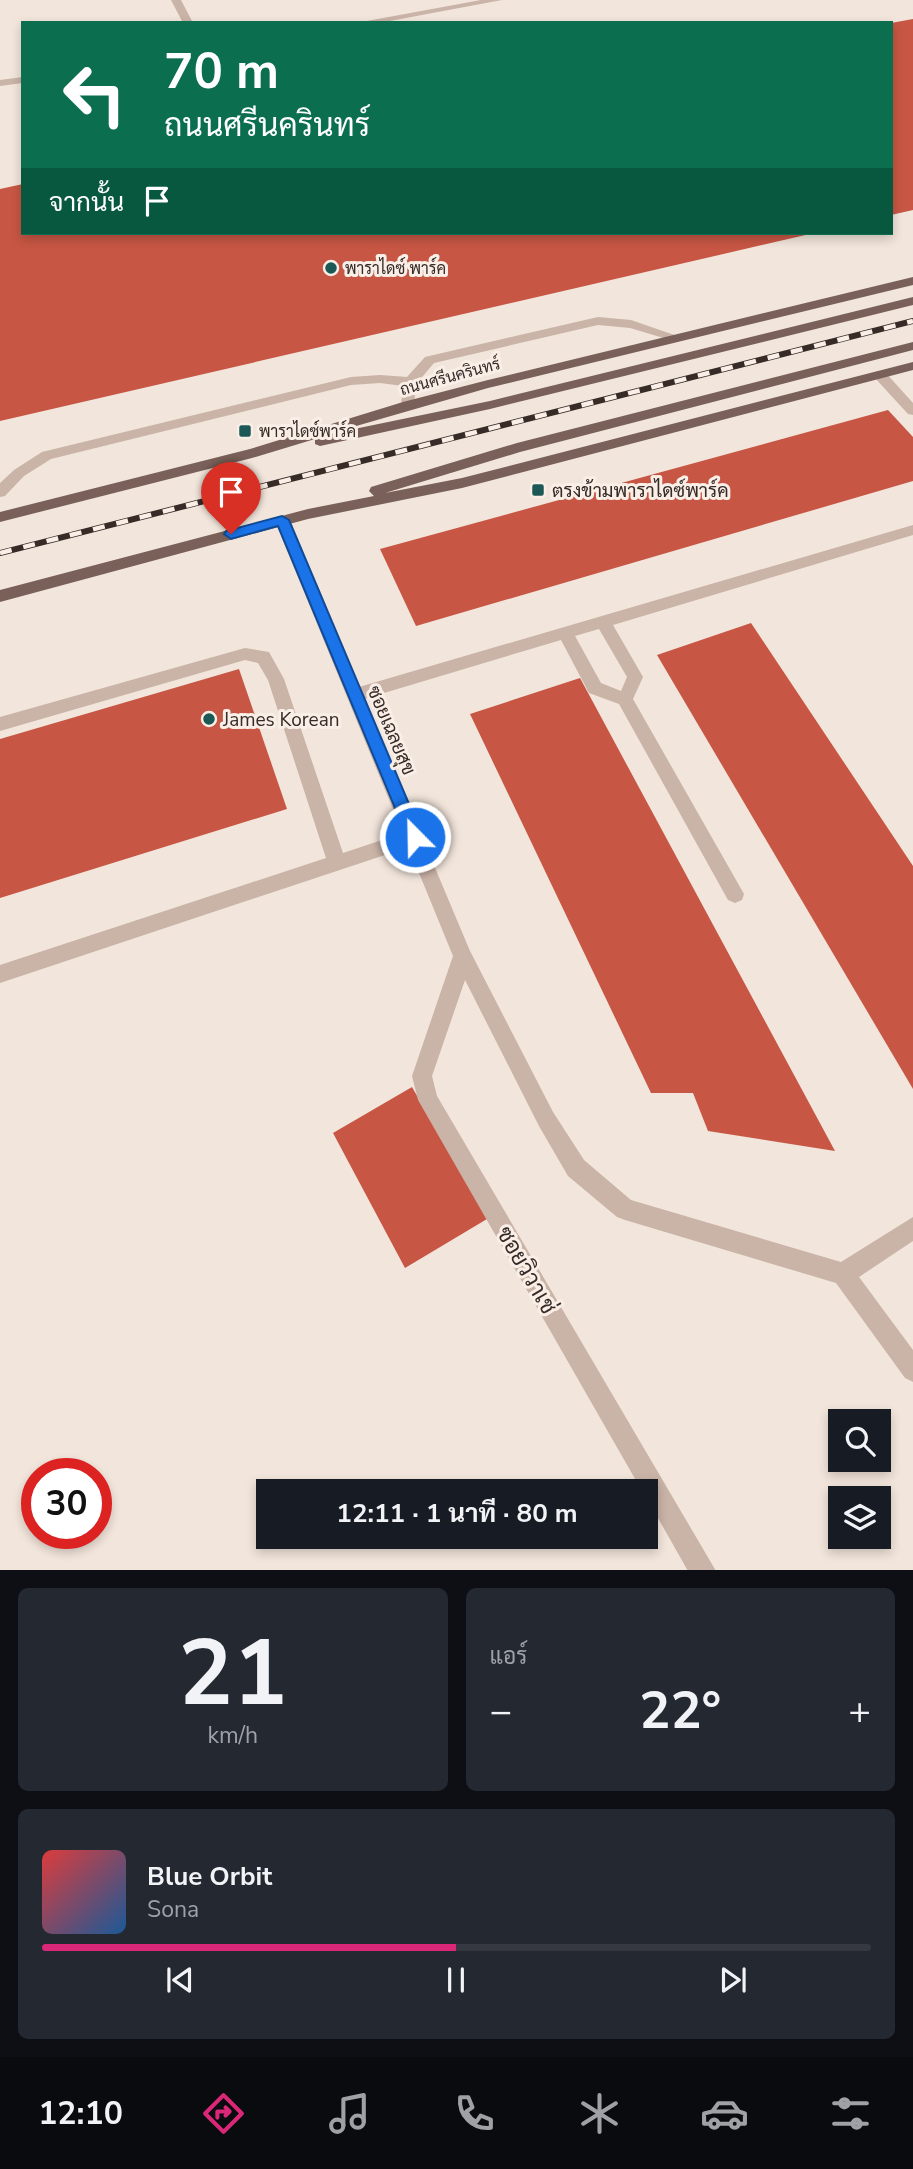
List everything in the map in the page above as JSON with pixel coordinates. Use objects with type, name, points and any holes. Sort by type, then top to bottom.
[{"type":"main road","name":"ถนนศรีนครินทร์","points":[[0,517],[252,453],[408,405],[913,281]]},
{"type":"main road","points":[[252,453],[419,422],[913,301]]},
{"type":"main road","points":[[308,514],[451,466],[913,346]]},
{"type":"main road","points":[[0,596],[282,520],[462,483],[913,366]]},
{"type":"street","points":[[176,0],[187,21]]},
{"type":"street","points":[[427,0],[435,10]]},
{"type":"street","points":[[372,21],[496,0]]},
{"type":"street","points":[[0,83],[21,80]]},
{"type":"street","points":[[408,405],[410,382],[430,360],[598,321],[631,324],[677,338]]},
{"type":"street","points":[[880,375],[913,411]]},
{"type":"street","points":[[0,492],[19,473],[47,456],[351,381],[380,379],[410,382]]},
{"type":"street","name":"ซอยเฉลยสุข","points":[[282,520],[463,956],[546,1119],[576,1168],[625,1209],[843,1274]]},
{"type":"street","points":[[354,695],[913,530]]},
{"type":"street","points":[[603,621],[635,677],[625,699]]},
{"type":"street","points":[[565,632],[595,688],[625,699],[735,894]]},
{"type":"street","points":[[0,724],[245,654],[263,657],[276,679],[337,863]]},
{"type":"street","points":[[0,974],[415,837]]},
{"type":"street","name":"ซอยวิวาเช่","points":[[463,956],[422,1076],[428,1100],[703,1570]]},
{"type":"street","points":[[913,1228],[843,1274],[913,1370]]},
{"type":"building","points":[[913,19],[913,210],[893,215],[893,23]]},
{"type":"building","name":"พาราไดซ์ พาร์ค","points":[[21,184],[21,235],[806,235],[0,421],[0,189]]},
{"type":"building","points":[[888,410],[913,437],[913,481],[416,626],[380,549]]},
{"type":"building","points":[[751,623],[913,866],[913,1089],[657,655]]},
{"type":"building","points":[[239,669],[287,809],[0,898],[0,739]]},
{"type":"building","points":[[580,678],[835,1151],[708,1131],[693,1093],[651,1093],[470,714]]},
{"type":"building","points":[[412,1087],[487,1219],[405,1268],[333,1133]]},
{"type":"railway","points":[[0,553],[913,321]]},
{"type":"place","name":"พาราไดซ์ พาร์ค","points":[[331,268]]},
{"type":"place","name":"พาราไดซ์พาร์ค","points":[[245,431]]},
{"type":"place","name":"ตรงข้ามพาราไดซ์พาร์ค","points":[[538,490]]},
{"type":"place","name":"James Korean","points":[[209,719]]},
{"type":"route","points":[[231,534],[282,520],[415,837]]}]
